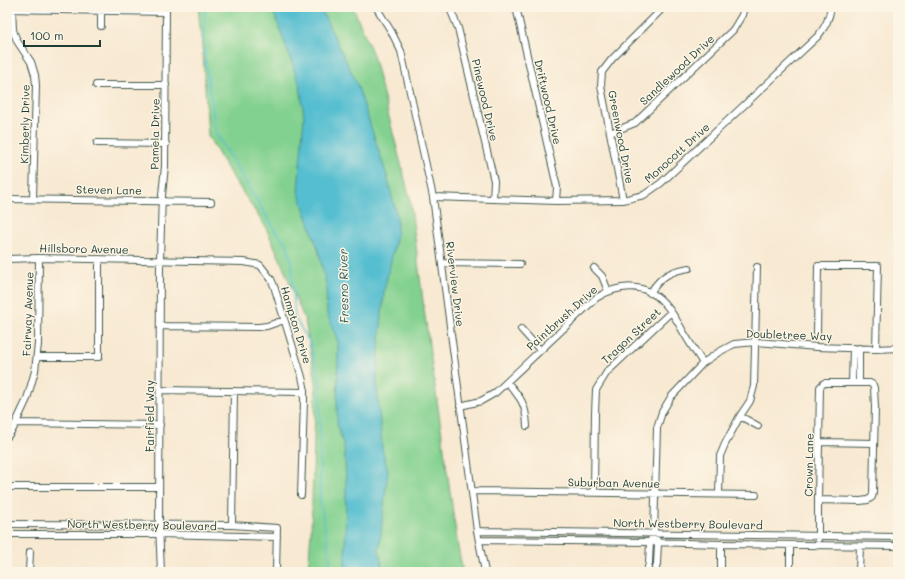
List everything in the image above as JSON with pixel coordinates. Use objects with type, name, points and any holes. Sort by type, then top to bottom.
[{"type":"street","name":"Riverview Drive","points":[[376,7],[401,51],[433,197],[477,531],[485,572]]},
{"type":"street","name":"Pinewood Drive","points":[[449,7],[458,28],[494,181],[494,199]]},
{"type":"street","name":"Driftwood Drive","points":[[516,7],[557,187],[556,201]]},
{"type":"street","name":"Greenwood Drive","points":[[622,200],[601,86],[602,72],[612,59],[664,7]]},
{"type":"street","name":"Sandlewood Drive","points":[[610,133],[635,124],[734,30],[742,15],[744,7]]},
{"type":"street","name":"Monocott Drive","points":[[433,197],[556,201],[622,200],[644,195],[662,183],[818,36],[824,28],[832,7]]},
{"type":"street","points":[[10,8],[101,10],[166,9]]},
{"type":"street","name":"Kimberly Drive","points":[[10,8],[13,30],[17,41],[31,62],[35,75],[34,199]]},
{"type":"street","name":"Pamela Drive","points":[[160,260],[166,144],[166,9]]},
{"type":"street","points":[[101,10],[101,26]]},
{"type":"street","points":[[96,85],[166,85]]},
{"type":"street","points":[[97,143],[166,144]]},
{"type":"street","name":"Steven Lane","points":[[7,199],[211,202]]},
{"type":"street","name":"Hillsboro Avenue","points":[[7,258],[160,260]]},
{"type":"street","name":"Fairway Avenue","points":[[7,437],[13,429],[27,399],[35,371],[38,344],[39,258]]},
{"type":"street","points":[[37,358],[98,357],[99,259]]},
{"type":"street","name":"Hampton Drive","points":[[160,260],[244,262],[260,265],[271,279],[302,376],[304,392],[301,495]]},
{"type":"street","name":"Fairfield Way","points":[[160,260],[159,534],[161,572]]},
{"type":"street","points":[[442,264],[520,264]]},
{"type":"street","points":[[817,332],[818,266],[878,266],[876,348]]},
{"type":"street","points":[[594,268],[602,276],[608,291]]},
{"type":"street","points":[[650,293],[666,274],[679,269],[689,268]]},
{"type":"street","points":[[719,494],[720,456],[740,416],[750,401],[754,386],[757,268]]},
{"type":"street","name":"Paintbrush Drive","points":[[460,406],[481,401],[495,393],[596,298],[617,288],[637,288],[650,293],[665,304],[703,363]]},
{"type":"street","name":"Tragon Street","points":[[594,492],[596,390],[607,372],[671,312]]},
{"type":"street","points":[[160,326],[258,327],[268,326],[284,320]]},
{"type":"street","points":[[520,330],[540,350]]},
{"type":"street","name":"Doubletree Way","points":[[647,572],[650,542],[654,533],[657,428],[662,412],[671,398],[703,363],[734,344],[756,342],[817,347],[898,348]]},
{"type":"street","points":[[818,500],[868,500],[872,497],[873,493],[874,388],[870,383],[856,383],[856,348]]},
{"type":"street","points":[[507,382],[523,403],[527,426]]},
{"type":"street","name":"Crown Lane","points":[[818,545],[820,391],[822,385],[824,384],[856,383]]},
{"type":"street","points":[[160,390],[304,392]]},
{"type":"street","points":[[232,526],[234,391]]},
{"type":"street","points":[[740,416],[758,426]]},
{"type":"street","points":[[16,423],[160,425]]},
{"type":"street","points":[[820,442],[874,442]]},
{"type":"street","points":[[7,486],[159,487]]},
{"type":"street","name":"Suburban Avenue","points":[[472,491],[756,495]]},
{"type":"street","name":"North Westberry Boulevard","points":[[7,524],[232,526],[277,528],[277,537],[159,534],[7,534]]},
{"type":"street","name":"North Westberry Boulevard","points":[[477,531],[898,537]]},
{"type":"street","name":"Doubletree Way","points":[[654,533],[658,543],[655,572]]},
{"type":"street","points":[[276,572],[277,537]]},
{"type":"street","name":"North Westberry Boulevard","points":[[479,540],[898,546]]},
{"type":"street","points":[[721,544],[721,572]]},
{"type":"street","points":[[790,544],[790,572]]},
{"type":"street","points":[[859,572],[860,546]]},
{"type":"street","points":[[30,552],[30,572]]},
{"type":"green space","points":[[198,7],[353,7],[373,55],[410,199],[424,309],[458,547],[463,572],[308,572],[311,531],[316,383],[305,321],[265,226],[226,167],[208,136]]},
{"type":"water","name":"Fresno River","points":[[272,7],[320,7],[357,84],[387,176],[397,217],[397,235],[384,291],[377,385],[382,448],[388,471],[379,550],[383,572],[345,572],[346,480],[344,447],[337,424],[338,342],[327,314],[326,284],[318,249],[298,191],[304,116],[300,86]]},
{"type":"waterway","points":[[205,7],[203,44],[216,133],[276,232],[286,242],[291,259],[295,318],[310,343],[320,382],[320,499],[332,572]]}]
